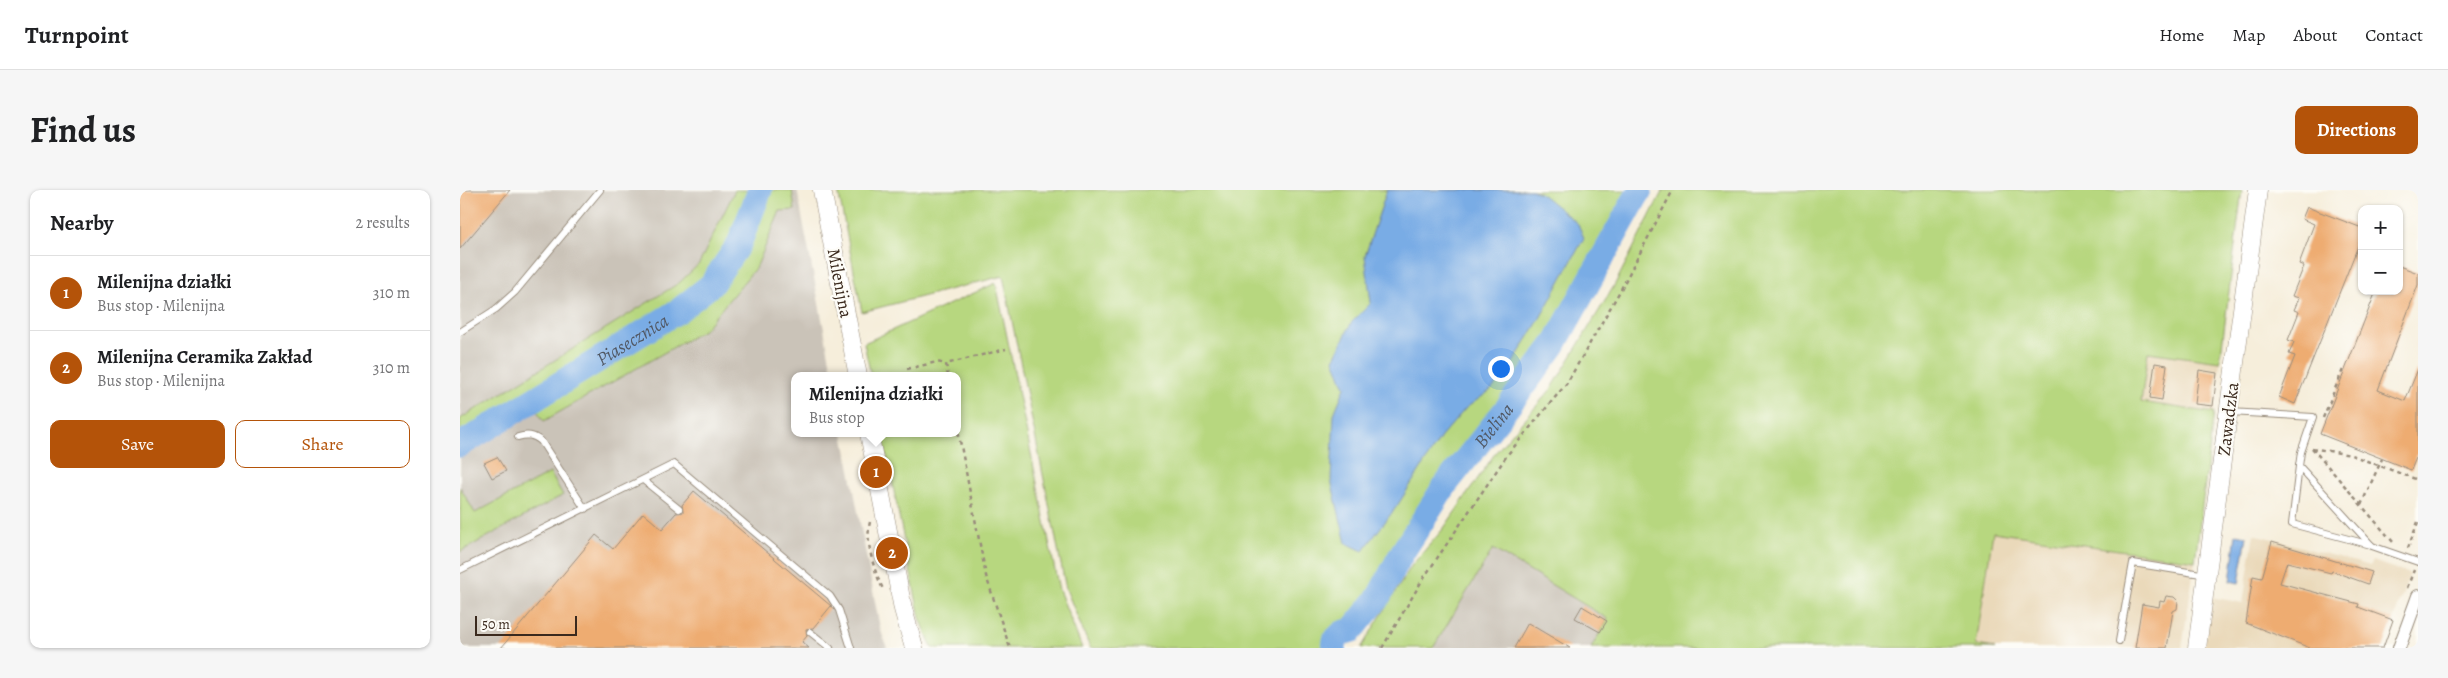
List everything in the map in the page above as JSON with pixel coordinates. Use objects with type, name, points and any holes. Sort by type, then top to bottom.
[{"type":"street","name":"Milenijna","points":[[822,190],[857,372]]},
{"type":"street","name":"Zawadzka","points":[[2197,648],[2258,190]]},
{"type":"street","points":[[870,437],[903,610],[914,648]]},
{"type":"street","points":[[2399,648],[2418,596]]},
{"type":"lane","points":[[460,332],[496,309],[515,292],[600,190]]},
{"type":"lane","points":[[2229,412],[2313,417],[2301,452],[2292,524],[2372,546],[2418,562]]},
{"type":"lane","points":[[518,437],[526,435],[541,441],[585,508]]},
{"type":"lane","points":[[460,570],[674,464],[830,596],[839,610],[851,648]]},
{"type":"lane","points":[[2299,466],[2372,546]]},
{"type":"lane","points":[[643,480],[679,509]]},
{"type":"lane","points":[[2119,642],[2133,563],[2208,575]]},
{"type":"lane","points":[[810,632],[830,648]]},
{"type":"path","points":[[1382,648],[1423,580],[1508,454],[1567,383],[1620,291],[1673,190]]},
{"type":"path","points":[[907,369],[937,362],[946,364],[1006,349]]},
{"type":"path","points":[[946,364],[947,372]]},
{"type":"path","points":[[2322,421],[2344,367]]},
{"type":"path","points":[[959,437],[986,576],[1010,648]]},
{"type":"path","points":[[2413,550],[2392,542],[2311,447],[2351,455],[2380,464],[2418,480]]},
{"type":"path","points":[[2361,504],[2382,459]]},
{"type":"path","points":[[2408,548],[2418,522]]},
{"type":"shaded area","points":[[460,190],[797,190],[832,372],[791,372],[791,437],[844,437],[880,628],[887,648],[460,648]]},
{"type":"shaded area","points":[[2148,352],[2220,362],[2214,413],[2141,403]]},
{"type":"shaded area","points":[[1992,532],[2195,561],[2182,648],[1995,648],[1976,645]]},
{"type":"shaded area","points":[[2254,534],[2370,566],[2373,561],[2410,574],[2383,648],[2204,648],[2211,597],[2243,603]]},
{"type":"shaded area","points":[[1493,549],[1608,619],[1591,648],[1433,648]]},
{"type":"green space","points":[[735,190],[792,190],[795,210],[780,211],[757,266],[704,330],[544,421],[537,411],[460,457],[460,419],[679,283],[699,264]]},
{"type":"green space","points":[[838,190],[1638,190],[1549,342],[1441,482],[1339,648],[1090,648],[1066,589],[1003,276],[862,312]]},
{"type":"green space","points":[[1663,190],[2242,190],[2220,362],[2148,352],[2141,402],[2214,413],[2195,561],[1993,532],[1976,645],[1995,648],[1591,648],[1608,619],[1493,549],[1433,648],[1361,648],[1412,565],[1444,528],[1496,452],[1552,388],[1614,286]]},
{"type":"green space","points":[[996,283],[1059,590],[1082,648],[932,648],[920,618],[883,437],[961,437],[961,372],[870,372],[864,343]]},
{"type":"green space","points":[[550,473],[563,495],[460,552],[460,487],[475,513]]},
{"type":"water","points":[[1387,190],[1532,190],[1540,193],[1578,224],[1584,238],[1539,320],[1509,369],[1491,390],[1466,408],[1441,437],[1397,506],[1363,551],[1346,543],[1331,480],[1334,414],[1345,387],[1334,360],[1351,323],[1371,303],[1365,256]]},
{"type":"water","points":[[2236,534],[2247,536],[2239,583],[2230,581]]},
{"type":"building","points":[[460,190],[510,190],[460,249]]},
{"type":"building","points":[[2307,207],[2358,226],[2358,246],[2295,404],[2279,397],[2295,356],[2289,354],[2294,342],[2288,340],[2299,312],[2294,310],[2299,298],[2292,296],[2304,266],[2299,264],[2314,224],[2302,219]]},
{"type":"building","points":[[2403,267],[2418,273],[2418,285],[2378,390],[2405,401],[2418,369],[2418,453],[2411,470],[2320,434],[2374,295],[2403,295]]},
{"type":"building","points":[[2155,363],[2167,365],[2162,400],[2150,398]]},
{"type":"building","points":[[2199,370],[2217,373],[2213,406],[2195,404]]},
{"type":"building","points":[[497,457],[506,471],[492,478],[484,463]]},
{"type":"building","points":[[694,491],[831,606],[813,628],[806,629],[807,636],[802,642],[809,648],[501,648],[596,535],[613,549],[643,513],[662,529],[676,513],[683,512],[682,505]]},
{"type":"building","points":[[2272,542],[2372,572],[2368,584],[2332,571],[2331,573],[2287,562],[2280,583],[2359,604],[2358,607],[2393,620],[2383,648],[2310,648],[2246,623],[2253,576],[2262,578]]},
{"type":"building","points":[[2166,596],[2174,597],[2178,601],[2177,609],[2173,611],[2167,648],[2135,648],[2142,604],[2159,607],[2160,601],[2164,602]]},
{"type":"building","points":[[1582,606],[1607,621],[1600,632],[1575,618]]},
{"type":"building","points":[[1528,623],[1570,648],[1514,648]]},
{"type":"waterway","name":"Piasecznica","points":[[460,445],[678,311],[711,285],[739,244],[760,190]]},
{"type":"waterway","name":"Bielina","points":[[1334,648],[1335,640],[1342,633],[1352,630],[1378,598],[1402,553],[1446,484],[1507,408],[1554,345],[1640,190]]},
{"type":"place","name":"Milenijna działki","points":[[876,472]]},
{"type":"place","name":"Milenijna Ceramika Zakład","points":[[892,553]]}]
